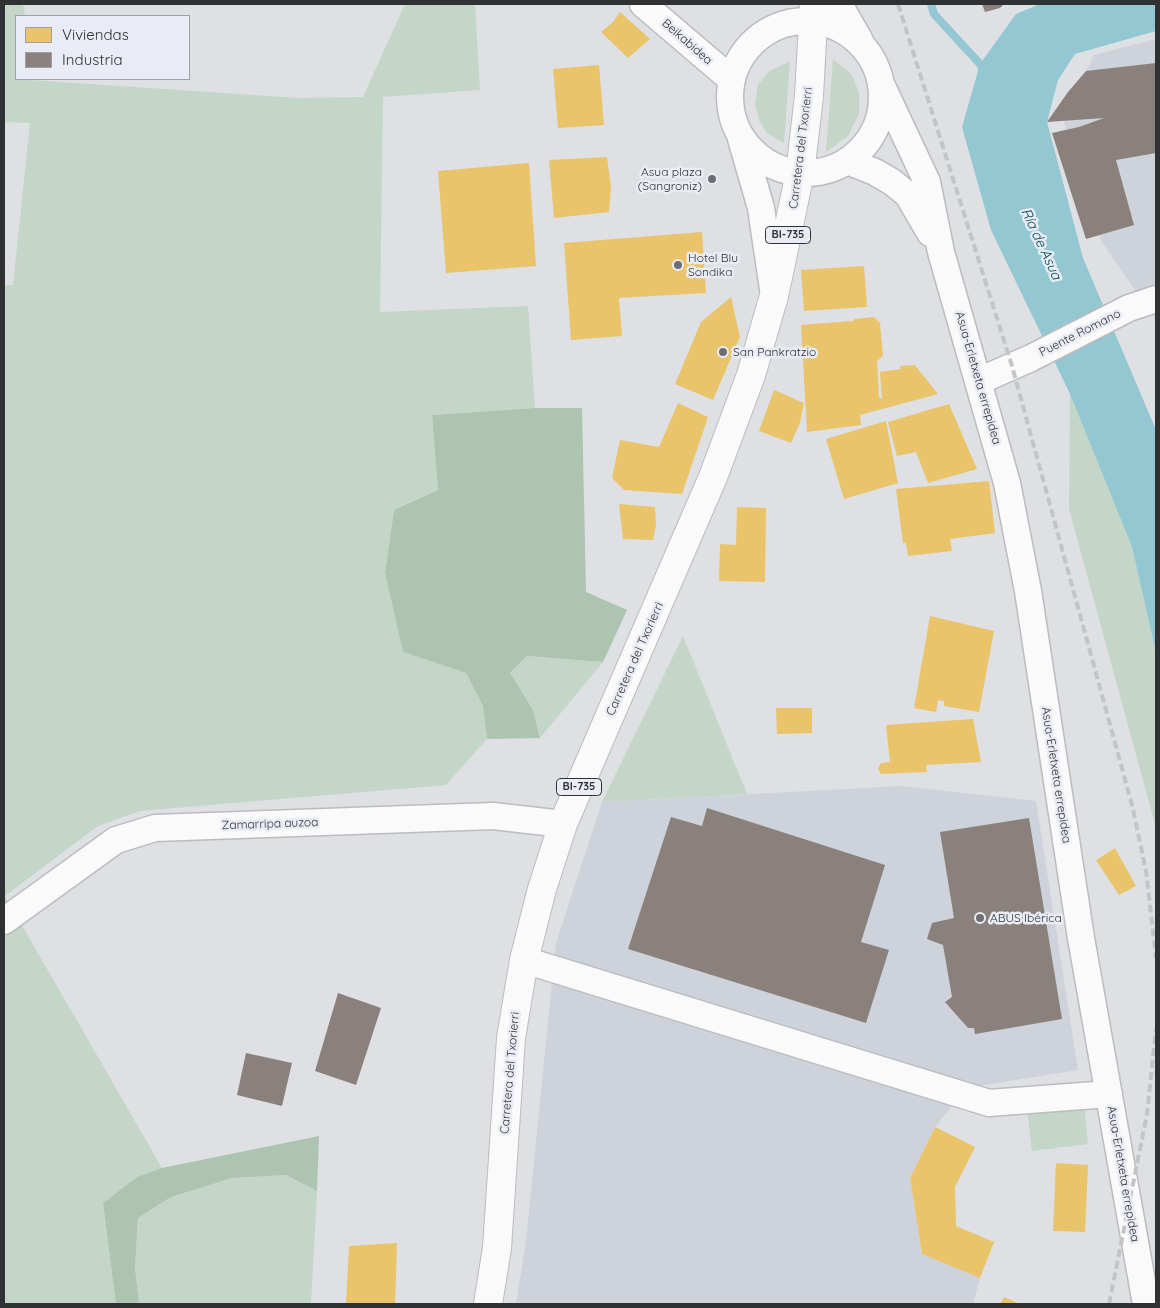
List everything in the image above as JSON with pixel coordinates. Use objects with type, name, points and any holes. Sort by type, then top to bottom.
[{"type":"main road","name":"Carretera del Txorierri","points":[[488,1304],[497,1248],[511,1038],[524,960],[542,888],[563,824],[713,477],[750,375],[774,296],[800,173],[809,96],[813,13]]},
{"type":"street","name":"Beikabidea","points":[[643,4],[732,80]]},
{"type":"street","points":[[774,296],[761,208],[740,136],[732,118],[730,99],[732,80],[740,60],[780,4]]},
{"type":"street","points":[[839,4],[868,54],[927,182],[941,252]]},
{"type":"street","points":[[753,43],[771,30],[813,13],[853,38],[868,54]]},
{"type":"street","points":[[740,136],[765,162],[783,170],[800,173],[824,171],[847,162],[864,147],[876,128],[881,106],[881,84]]},
{"type":"street","points":[[847,162],[875,172],[892,182],[908,195],[941,252]]},
{"type":"street","name":"Asua-Erletxeta errepidea","points":[[941,252],[1007,483],[1028,591],[1081,938],[1146,1304]]},
{"type":"street","name":"Puente Romano","points":[[979,380],[1031,358],[1129,308],[1156,299]]},
{"type":"street","name":"Zamarripa auzoa","points":[[4,920],[116,840],[155,828],[493,816],[563,824]]},
{"type":"street","points":[[524,960],[989,1103],[1109,1094]]},
{"type":"shaded area","points":[[1156,39],[1156,320],[1101,241],[1063,118],[1094,55]]},
{"type":"shaded area","points":[[901,786],[1036,801],[1078,1070],[966,1088],[935,1127],[910,1178],[922,1254],[980,1278],[973,1304],[516,1304],[526,1241],[556,943],[602,802]]},
{"type":"green space","points":[[4,4],[23,4],[25,15],[15,15],[15,80],[298,98],[363,97],[405,4],[475,4],[480,90],[383,97],[380,312],[528,306],[535,408],[432,415],[438,490],[394,510],[385,573],[403,652],[466,673],[483,706],[487,739],[446,785],[140,811],[98,826],[5,896],[162,1168],[137,1177],[103,1203],[116,1304],[4,1304],[4,285],[13,285],[30,123],[4,122]]},
{"type":"green space","points":[[833,59],[851,74],[859,92],[859,114],[848,136],[826,152]]},
{"type":"green space","points":[[790,61],[784,143],[767,133],[760,122],[755,105],[758,85],[768,72]]},
{"type":"green space","points":[[1070,394],[1132,547],[1156,653],[1156,828],[1069,509]]},
{"type":"green space","points":[[535,408],[582,408],[586,592],[627,610],[603,662],[527,656],[510,673],[533,710],[540,738],[487,739],[483,706],[466,673],[403,652],[385,573],[394,510],[438,490],[432,415]]},
{"type":"green space","points":[[683,636],[747,794],[602,802]]},
{"type":"green space","points":[[527,656],[603,662],[540,738],[533,710],[509,674]]},
{"type":"green space","points":[[1084,1103],[1088,1144],[1032,1151],[1027,1110]]},
{"type":"green space","points":[[319,1136],[317,1191],[286,1175],[232,1178],[171,1197],[138,1218],[135,1267],[139,1304],[116,1304],[103,1203],[137,1177],[162,1168]]},
{"type":"green space","points":[[286,1175],[317,1191],[311,1304],[139,1304],[135,1267],[138,1218],[171,1197],[232,1178]]},
{"type":"water","name":"Ría de Asua","points":[[1040,4],[1156,4],[1156,31],[1075,54],[1058,80],[1047,122],[1083,258],[1156,430],[1156,653],[1132,547],[1070,394],[991,230],[962,127],[980,64],[1016,14]]},
{"type":"building: Viviendas","points":[[620,12],[650,39],[628,58],[601,32],[613,22]]},
{"type":"building: Viviendas","points":[[599,65],[604,125],[558,128],[553,69]]},
{"type":"building: Viviendas","points":[[607,157],[611,187],[609,212],[554,218],[549,160]]},
{"type":"building: Viviendas","points":[[529,163],[536,266],[446,273],[438,171]]},
{"type":"building: Viviendas","points":[[702,232],[706,293],[619,298],[622,336],[571,340],[564,243]]},
{"type":"building: Viviendas","points":[[864,266],[867,307],[804,311],[801,270]]},
{"type":"building: Viviendas","points":[[731,297],[740,337],[713,400],[675,384],[701,322]]},
{"type":"building: Viviendas","points":[[874,317],[880,323],[883,356],[877,361],[879,397],[882,399],[880,372],[901,369],[900,366],[915,365],[938,394],[860,415],[861,425],[807,432],[801,325],[851,321],[851,323],[855,319]]},
{"type":"building: Viviendas","points":[[774,390],[804,403],[800,423],[791,443],[759,431]]},
{"type":"building: Viviendas","points":[[678,403],[708,417],[682,494],[624,490],[612,478],[620,440],[659,447]]},
{"type":"building: Viviendas","points":[[949,404],[977,469],[928,483],[916,452],[897,456],[888,422]]},
{"type":"building: Viviendas","points":[[886,421],[898,483],[844,499],[826,439]]},
{"type":"building: Viviendas","points":[[989,481],[995,533],[950,539],[952,551],[908,556],[906,543],[903,543],[896,489]]},
{"type":"building: Viviendas","points":[[619,504],[655,507],[656,525],[653,540],[623,539]]},
{"type":"building: Viviendas","points":[[737,507],[766,508],[765,582],[719,581],[720,544],[736,545]]},
{"type":"building: Viviendas","points":[[930,616],[994,631],[979,712],[944,706],[944,701],[938,700],[936,712],[914,708]]},
{"type":"building: Viviendas","points":[[776,708],[812,708],[812,733],[777,734]]},
{"type":"building: Viviendas","points":[[973,719],[981,762],[926,765],[927,772],[881,774],[878,769],[881,763],[890,762],[886,725]]},
{"type":"building: Viviendas","points":[[1115,848],[1136,886],[1119,895],[1096,860]]},
{"type":"building: Viviendas","points":[[935,1127],[975,1147],[955,1187],[956,1226],[994,1242],[980,1278],[922,1254],[910,1178]]},
{"type":"building: Viviendas","points":[[1056,1163],[1088,1165],[1085,1232],[1053,1231]]},
{"type":"building: Viviendas","points":[[397,1243],[395,1304],[346,1304],[349,1246]]},
{"type":"building: Viviendas","points":[[1004,1297],[1020,1304],[1000,1304]]},
{"type":"building: Industria","points":[[982,4],[1004,4],[1000,8],[985,12]]},
{"type":"building: Industria","points":[[1156,63],[1156,153],[1116,160],[1134,225],[1086,239],[1052,133],[1079,127],[1104,118],[1047,122],[1068,92],[1086,71]]},
{"type":"building: Industria","points":[[707,808],[885,865],[861,942],[889,950],[866,1023],[628,949],[671,817],[702,826]]},
{"type":"building: Industria","points":[[1029,818],[1062,1019],[975,1034],[974,1028],[968,1028],[945,1002],[952,997],[943,945],[927,939],[932,923],[954,918],[940,832]]},
{"type":"building: Industria","points":[[338,993],[381,1008],[356,1085],[315,1071]]},
{"type":"building: Industria","points":[[246,1053],[292,1063],[282,1106],[237,1095]]},
{"type":"waterway","points":[[931,4],[934,14],[980,64],[984,73]]},
{"type":"railway","points":[[898,4],[1012,366],[1132,805],[1146,871],[1156,958]]},
{"type":"railway","points":[[1109,1304],[1147,1114],[1156,1029]]},
{"type":"place","name":"Asua plaza (Sangroniz)","points":[[712,179]]},
{"type":"place","name":"Hotel Blu Sondika","points":[[678,265]]},
{"type":"place","name":"San Pankratzio","points":[[723,352]]},
{"type":"place","name":"ABUS Ibérica","points":[[980,918]]}]
